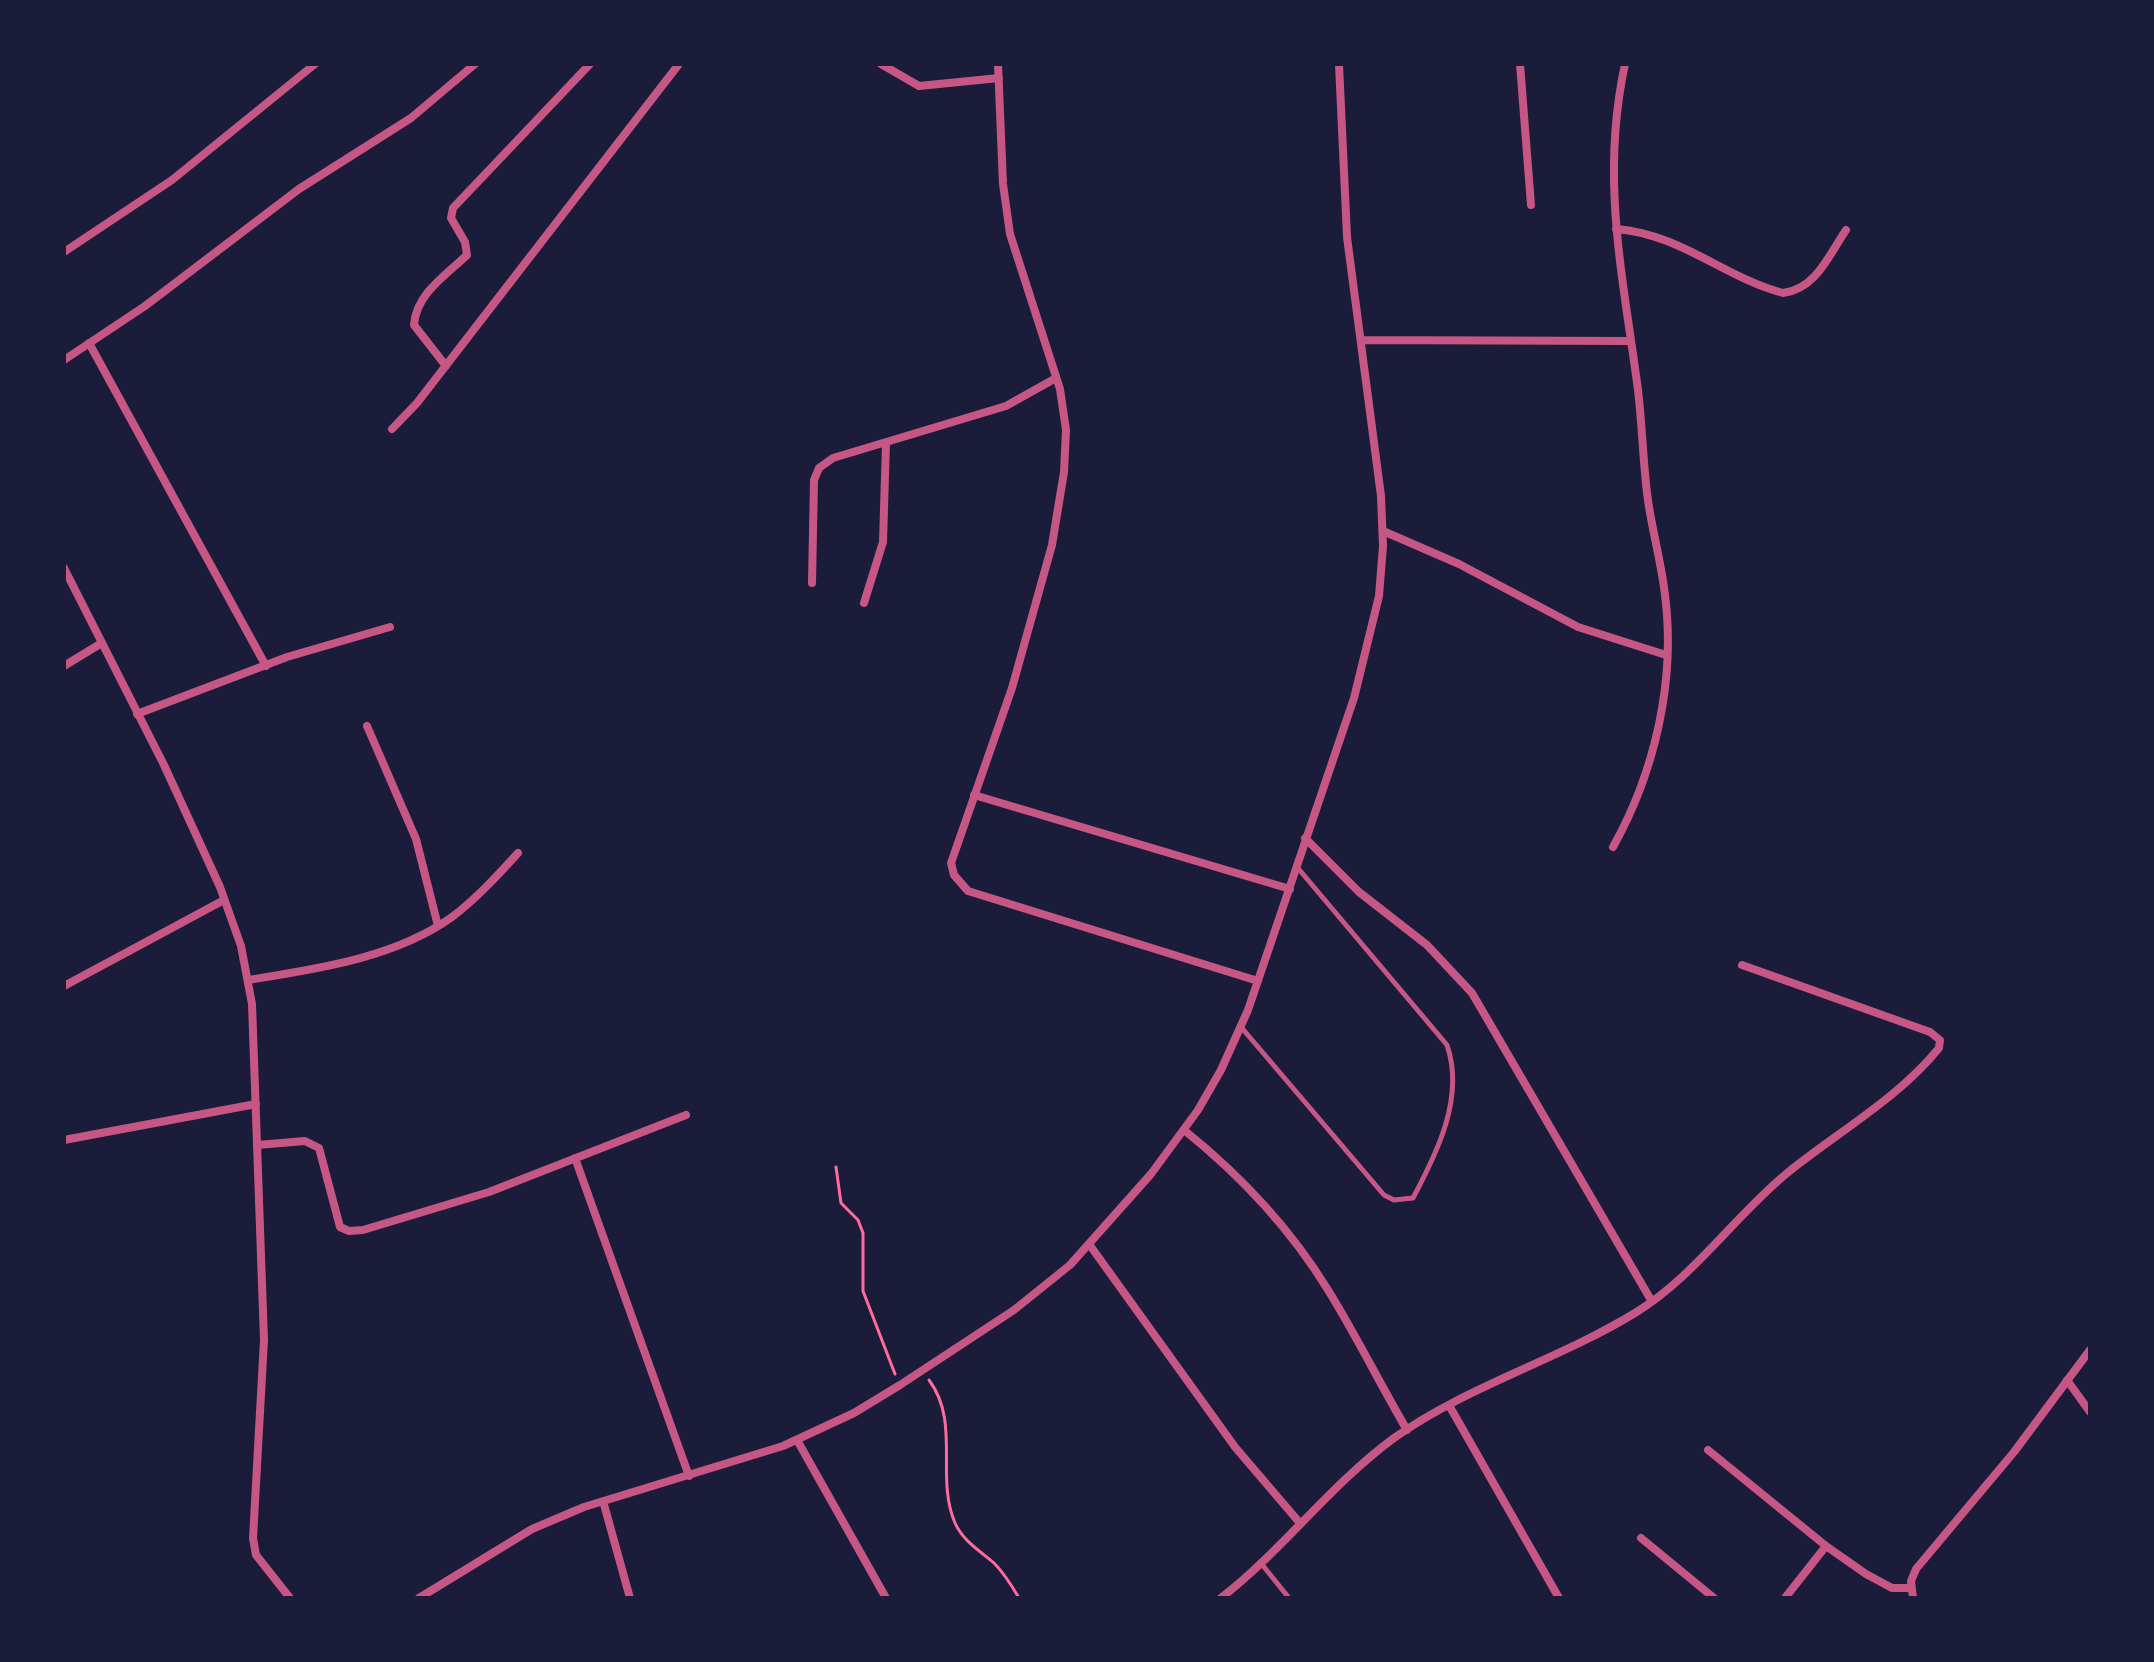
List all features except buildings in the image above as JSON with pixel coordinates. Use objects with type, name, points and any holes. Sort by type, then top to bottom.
[{"type":"street","points":[[64,252],[172,180],[315,64]]},
{"type":"street","points":[[64,360],[145,306],[299,189],[411,118],[475,64]]},
{"type":"street","points":[[446,366],[414,325],[415,314],[425,294],[467,255],[465,242],[451,218],[453,208],[590,64]]},
{"type":"street","points":[[392,429],[446,366],[679,64]]},
{"type":"street","points":[[881,64],[919,86],[999,78]]},
{"type":"street","points":[[998,64],[1003,184],[1010,234],[1056,378],[1066,430],[1064,472],[1052,545],[1012,688],[951,863],[954,875],[968,891],[1258,981]]},
{"type":"street","points":[[419,1598],[532,1529],[603,1501],[745,1461],[854,1413],[1014,1310],[1070,1265],[1089,1244],[1184,1130],[1221,1070],[1258,981],[1354,698],[1372,636],[1379,596],[1383,531],[1346,225],[1339,64]]},
{"type":"street","points":[[1520,64],[1531,205]]},
{"type":"street","points":[[1613,847],[1652,749],[1666,686],[1665,592],[1647,491],[1616,229],[1613,128],[1625,64]]},
{"type":"street","points":[[1616,229],[1645,231],[1673,241],[1783,293],[1798,291],[1809,284],[1846,230]]},
{"type":"street","points":[[1361,340],[1630,341]]},
{"type":"street","points":[[89,343],[266,666]]},
{"type":"street","points":[[812,583],[814,480],[819,468],[833,458],[1006,406],[1056,378]]},
{"type":"street","points":[[864,603],[883,542],[886,443]]},
{"type":"street","points":[[1383,531],[1459,564],[1578,627],[1666,655]]},
{"type":"street","points":[[64,568],[137,714],[224,900],[241,946],[248,980],[256,1104],[264,1340],[253,1538],[256,1555],[290,1598]]},
{"type":"street","points":[[137,714],[266,666],[390,627]]},
{"type":"street","points":[[64,666],[100,644]]},
{"type":"street","points":[[367,726],[416,839],[438,926]]},
{"type":"street","points":[[974,795],[1290,889]]},
{"type":"street","points":[[1305,838],[1359,892],[1427,945],[1472,993],[1651,1300]]},
{"type":"street","points":[[248,980],[350,960],[394,947],[438,926],[474,898],[518,853]]},
{"type":"street","points":[[64,986],[224,900]]},
{"type":"street","points":[[1221,1598],[1349,1474],[1407,1430],[1636,1312],[1706,1255],[1745,1210],[1787,1173],[1853,1126],[1939,1048],[1940,1040],[1930,1032],[1742,965]]},
{"type":"street","points":[[64,1140],[256,1104]]},
{"type":"street","points":[[257,1145],[305,1141],[319,1148],[340,1227],[349,1231],[363,1230],[489,1192],[686,1115]]},
{"type":"street","points":[[1184,1130],[1230,1169],[1295,1242],[1328,1290],[1407,1430]]},
{"type":"street","points":[[575,1158],[689,1476]]},
{"type":"street","points":[[1089,1244],[1235,1447],[1299,1522]]},
{"type":"street","points":[[1913,1598],[1911,1588],[1916,1569],[2014,1452],[2090,1350]]},
{"type":"street","points":[[2067,1380],[2090,1412]]},
{"type":"street","points":[[1450,1407],[1559,1598]]},
{"type":"street","points":[[797,1440],[886,1598]]},
{"type":"street","points":[[1708,1450],[1826,1546],[1883,1585],[1911,1588]]},
{"type":"street","points":[[603,1501],[630,1598]]},
{"type":"street","points":[[1641,1538],[1714,1598]]},
{"type":"street","points":[[1785,1598],[1826,1546]]},
{"type":"lane","points":[[1240,1026],[1384,1195],[1394,1200],[1413,1198],[1438,1150],[1454,1086],[1447,1045],[1296,867]]},
{"type":"lane","points":[[1260,1562],[1289,1598]]},
{"type":"path","points":[[836,1167],[841,1203],[858,1220],[863,1233],[863,1291],[900,1385]]},
{"type":"path","points":[[922,1370],[940,1397],[945,1413],[947,1481],[955,1523],[963,1536],[995,1564],[1019,1598]]}]
